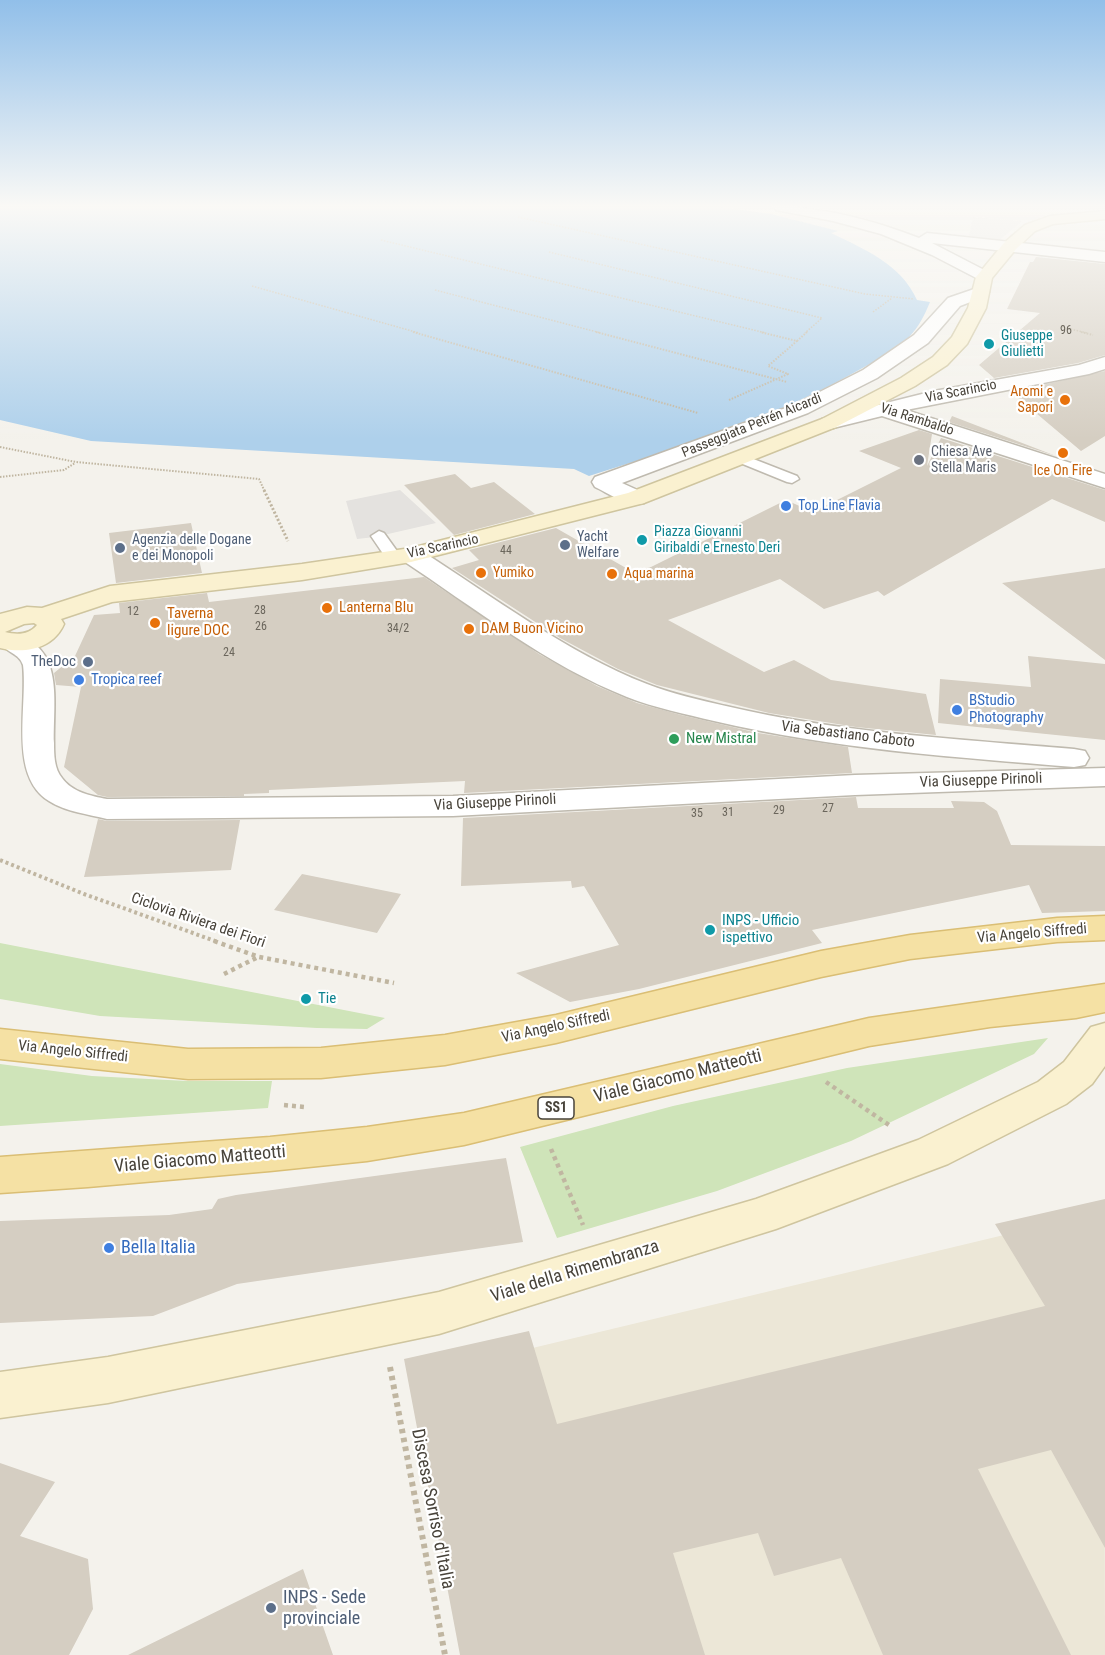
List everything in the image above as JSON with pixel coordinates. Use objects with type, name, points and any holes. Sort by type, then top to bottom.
[{"type":"main road","name":"Via Angelo Siffredi","points":[[0,1044],[188,1064],[321,1063],[445,1050],[556,1029],[821,964],[909,947],[1057,930],[1105,928]]},
{"type":"main road","points":[[735,1063],[895,1010],[945,999],[1105,975]]},
{"type":"main road","name":"Viale Giacomo Matteotti","points":[[0,1175],[87,1170],[367,1144],[464,1129],[869,1032],[990,1013],[1076,1004],[1105,998]]},
{"type":"street","name":"Via Scarincio","points":[[875,407],[901,386],[940,361],[960,340],[977,308],[982,285]]},
{"type":"street","name":"Passeggiata Petrén Aicardi","points":[[636,498],[603,482],[801,409],[870,374],[921,339],[954,302],[982,285]]},
{"type":"street","name":"Via Scarincio","points":[[3,630],[32,640],[47,633],[51,624],[44,617],[110,594],[302,572],[402,556],[489,537],[636,498],[738,457],[875,407],[1102,366]]},
{"type":"street","points":[[901,386],[907,392],[934,397]]},
{"type":"street","name":"Via Rambaldo","points":[[875,407],[1105,481]]},
{"type":"street","name":"Via Sebastiano Caboto","points":[[402,556],[571,658],[630,688],[682,704],[754,723],[838,736],[1074,758]]},
{"type":"street","name":"Via Giuseppe Pirinoli","points":[[3,630],[30,651],[36,660],[40,700],[40,766],[44,779],[54,791],[69,800],[107,809],[453,806],[855,785],[1105,777]]},
{"type":"street","name":"Viale della Rimembranza","points":[[0,1395],[108,1380],[439,1313],[760,1216],[933,1152],[1052,1093],[1078,1073],[1105,1037]]},
{"type":"lane","points":[[738,457],[792,479]]},
{"type":"lane","points":[[379,536],[402,556]]},
{"type":"path","points":[[563,284],[797,341]]},
{"type":"path","points":[[682,284],[822,318],[768,366],[788,374],[729,400]]},
{"type":"path","points":[[821,284],[865,294],[916,299]]},
{"type":"path","points":[[252,286],[700,413]]},
{"type":"path","points":[[435,290],[777,379]]},
{"type":"path","points":[[873,312],[892,298]]},
{"type":"path","points":[[1062,327],[1094,335]]},
{"type":"path","points":[[0,447],[76,462],[259,479],[302,572]]},
{"type":"path","points":[[0,477],[64,470],[76,462]]},
{"type":"path","name":"Ciclovia Riviera dei Fiori","points":[[0,860],[84,894],[259,957],[394,983]]},
{"type":"path","points":[[224,974],[259,957]]},
{"type":"path","points":[[784,1052],[854,1103],[933,1152]]},
{"type":"path","points":[[550,1146],[585,1229],[576,1271]]},
{"type":"path","name":"Discesa Sorriso d'Italia","points":[[390,1368],[445,1655]]},
{"type":"shaded area","points":[[400,490],[436,523],[357,539],[346,501]]},
{"type":"shaded area","points":[[1104,1211],[1105,1655],[477,1655],[420,1375]]},
{"type":"green space","points":[[0,943],[385,1018],[367,1029],[317,1028],[100,1016],[0,999]]},
{"type":"green space","points":[[1048,1038],[1034,1054],[851,1141],[717,1191],[557,1238],[520,1147],[673,1106],[847,1068]]},
{"type":"green space","points":[[0,1064],[92,1076],[187,1081],[272,1081],[268,1108],[0,1126]]},
{"type":"water","points":[[0,284],[908,284],[917,300],[930,302],[916,329],[902,343],[871,363],[817,392],[721,432],[589,476],[574,469],[91,441],[0,420]]},
{"type":"building","points":[[1019,284],[1105,284],[1105,355],[1078,363],[994,378],[979,365],[1040,313],[1007,309]]},
{"type":"building","points":[[1105,371],[1105,436],[1081,451],[1011,392]]},
{"type":"building","points":[[952,416],[1056,456],[949,422]]},
{"type":"building","points":[[919,430],[932,434],[927,466],[941,438],[1105,490],[1105,522],[1052,499],[884,596],[878,591],[824,609],[780,579],[668,620],[764,672],[794,660],[831,680],[926,694],[936,735],[856,727],[769,713],[657,685],[618,669],[560,638],[452,568],[479,560],[469,550],[556,528],[633,572],[651,567],[786,500],[813,512],[901,468],[859,451]]},
{"type":"building","points":[[455,474],[471,488],[494,482],[535,514],[454,535],[404,485]]},
{"type":"building","points":[[191,523],[202,573],[116,583],[109,533]]},
{"type":"building","points":[[1105,568],[1105,660],[1002,583]]},
{"type":"building","points":[[424,577],[539,654],[597,686],[637,703],[681,715],[758,733],[848,747],[852,773],[464,793],[465,781],[269,790],[269,793],[244,794],[244,796],[107,797],[98,795],[64,767],[81,687],[56,685],[54,673],[75,656],[94,615],[120,613],[119,603],[207,593],[209,602]]},
{"type":"building","points":[[1028,656],[1105,664],[1105,740],[938,723],[940,679],[1031,687]]},
{"type":"building","points":[[856,797],[858,808],[954,808],[951,801],[984,802],[997,811],[1011,845],[1105,846],[1105,911],[1042,913],[1029,885],[812,930],[822,943],[639,989],[570,1002],[516,973],[619,945],[584,886],[572,888],[571,881],[461,886],[463,818]]},
{"type":"building","points":[[98,819],[107,821],[240,820],[231,870],[84,877]]},
{"type":"building","points":[[302,874],[401,894],[377,933],[274,910]]},
{"type":"building","points":[[506,1158],[523,1242],[237,1284],[153,1316],[0,1323],[0,1221],[169,1215],[212,1209],[218,1199],[236,1195]]},
{"type":"building","points":[[1105,1199],[1105,1548],[1051,1450],[978,1469],[1071,1655],[883,1655],[841,1558],[774,1576],[758,1533],[673,1553],[705,1655],[460,1655],[404,1359],[529,1331],[557,1424],[1045,1306],[995,1224]]},
{"type":"building","points":[[0,1463],[55,1482],[20,1536],[88,1559],[93,1609],[69,1655],[0,1655]]},
{"type":"building","name":"INPS - Sede provinciale","points":[[303,1569],[333,1655],[128,1655]]},
{"type":"place","name":"Giuseppe Giulietti","points":[[989,344]]},
{"type":"place","name":"Aromi e Sapori","points":[[1065,400]]},
{"type":"place","name":"Ice On Fire","points":[[1063,453]]},
{"type":"place","name":"Chiesa Ave Stella Maris","points":[[919,460]]},
{"type":"place","name":"Top Line Flavia","points":[[786,506]]},
{"type":"place","name":"Piazza Giovanni Giribaldi e Ernesto Deri","points":[[642,540]]},
{"type":"place","name":"Yacht Welfare","points":[[565,545]]},
{"type":"place","name":"Agenzia delle Dogane e dei Monopoli","points":[[120,548]]},
{"type":"place","name":"Yumiko","points":[[481,573]]},
{"type":"place","name":"Aqua marina","points":[[612,574]]},
{"type":"place","name":"Lanterna Blu","points":[[327,608]]},
{"type":"place","name":"Taverna ligure DOC","points":[[155,623]]},
{"type":"place","name":"DAM Buon Vicino","points":[[469,629]]},
{"type":"place","name":"TheDoc","points":[[88,662]]},
{"type":"place","name":"Tropica reef","points":[[79,680]]},
{"type":"place","name":"BStudio Photography","points":[[957,710]]},
{"type":"place","name":"New Mistral","points":[[674,739]]},
{"type":"place","name":"INPS - Ufficio ispettivo","points":[[710,930]]},
{"type":"place","name":"Tie","points":[[306,999]]},
{"type":"place","name":"Bella Italia","points":[[109,1248]]},
{"type":"place","name":"INPS - Sede provinciale","points":[[271,1608]]}]
